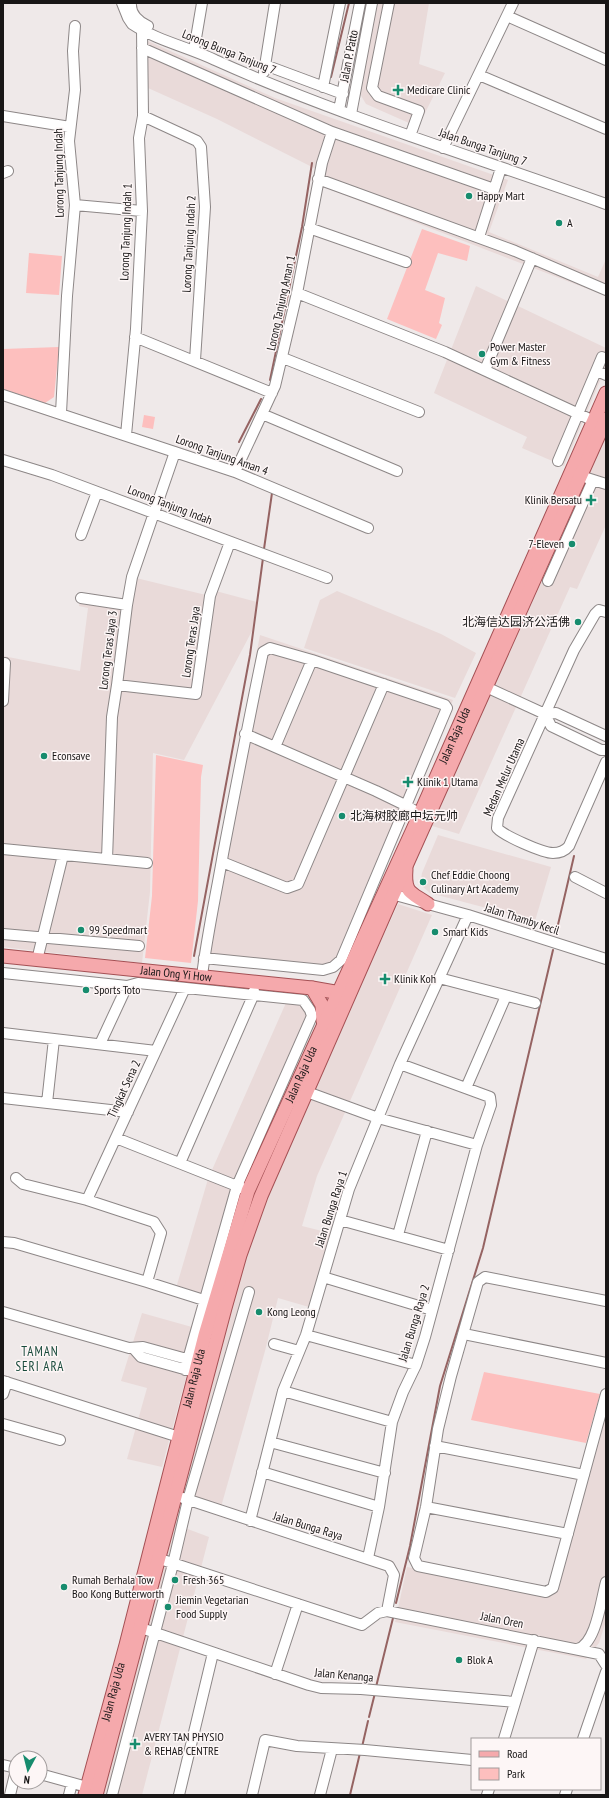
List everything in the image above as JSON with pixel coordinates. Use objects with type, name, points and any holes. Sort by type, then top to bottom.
[{"type":"main road","name":"Jalan Raja Uda","points":[[90,1792],[160,1559],[182,1498],[235,1250],[243,1188],[318,1019],[344,993],[350,967],[388,894],[407,866],[424,816],[486,687],[580,476],[600,420],[606,393]]},
{"type":"main road","name":"Jalan Raja Uda","points":[[90,1792],[179,1436],[191,1366],[209,1302],[261,1196],[306,1092],[344,993],[600,420]]},
{"type":"main road","points":[[407,866],[405,877],[410,893],[428,904]]},
{"type":"main road","name":"Jalan Ong Yi How","points":[[3,956],[202,976],[344,993]]},
{"type":"main road","points":[[318,1019],[322,1005],[312,988],[328,982],[350,967]]},
{"type":"street","name":"Lorong Bunga Tanjung 7","points":[[122,3],[132,24],[142,30],[177,46],[194,50],[262,80],[351,114]]},
{"type":"street","points":[[131,3],[133,13],[140,22],[180,41],[194,50],[202,3]]},
{"type":"street","points":[[262,80],[275,3]]},
{"type":"street","points":[[323,86],[340,3]]},
{"type":"street","name":"Jalan P. Patto","points":[[339,110],[360,3]]},
{"type":"street","name":"Jalan P. Patto","points":[[351,114],[372,3]]},
{"type":"street","points":[[389,3],[372,88],[378,96],[419,111],[410,136]]},
{"type":"street","points":[[443,148],[514,3]]},
{"type":"street","points":[[507,16],[606,60]]},
{"type":"street","name":"Lorong Tanjung Indah","points":[[62,414],[67,296],[75,205],[70,127],[75,90],[73,50],[75,26]]},
{"type":"street","name":"Lorong Tanjung Indah 1","points":[[126,435],[135,337],[142,211],[139,138],[143,116],[142,30]]},
{"type":"street","points":[[142,48],[332,132],[494,189]]},
{"type":"street","points":[[265,66],[343,94]]},
{"type":"street","points":[[479,75],[606,129]]},
{"type":"street","name":"Jalan Bunga Tanjung 7","points":[[351,114],[443,148],[606,204]]},
{"type":"street","points":[[3,116],[70,127]]},
{"type":"street","name":"Lorong Tanjung Indah 2","points":[[143,116],[197,141],[201,147],[205,207],[195,360]]},
{"type":"street","name":"Lorong Tanjung Aman 1","points":[[235,472],[272,393],[283,358],[297,293],[318,178],[332,132]]},
{"type":"street","points":[[479,237],[501,168]]},
{"type":"street","points":[[318,178],[479,237],[606,290]]},
{"type":"street","points":[[75,205],[142,211]]},
{"type":"street","points":[[309,228],[406,262]]},
{"type":"street","points":[[485,370],[532,258]]},
{"type":"street","points":[[297,293],[445,352],[578,414],[600,420]]},
{"type":"street","points":[[135,337],[195,360],[272,393]]},
{"type":"street","points":[[558,461],[578,414],[601,373],[602,357]]},
{"type":"street","points":[[283,358],[419,412]]},
{"type":"street","name":"Lorong Tanjung Aman 4","points":[[3,395],[235,472],[368,528]]},
{"type":"street","points":[[262,414],[397,471]]},
{"type":"street","name":"Lorong Teras Jaya 3","points":[[107,859],[112,717],[127,605],[132,577],[175,452]]},
{"type":"street","name":"Lorong Tanjung Indah","points":[[3,460],[52,475],[326,578]]},
{"type":"street","points":[[580,476],[606,484]]},
{"type":"street","points":[[548,581],[593,480]]},
{"type":"street","points":[[81,535],[97,492]]},
{"type":"street","name":"Lorong Teras Jaya","points":[[117,685],[196,694],[210,596],[230,542]]},
{"type":"street","points":[[81,598],[127,605]]},
{"type":"street","name":"Medan Melur Utama","points":[[606,612],[599,610],[584,633],[545,714],[498,818],[497,828],[500,832],[551,853],[566,850],[606,762]]},
{"type":"street","points":[[202,976],[204,958],[245,734],[263,652],[270,648],[312,660],[445,705],[447,708],[341,960],[333,967],[323,970],[204,958]]},
{"type":"street","points":[[275,747],[312,660]]},
{"type":"street","points":[[3,698],[5,663]]},
{"type":"street","points":[[222,862],[287,888],[298,884],[345,778],[384,684]]},
{"type":"street","points":[[486,687],[545,714],[556,713],[606,736]]},
{"type":"street","points":[[545,714],[551,726],[601,750],[606,750]]},
{"type":"street","points":[[245,734],[407,806],[424,816]]},
{"type":"street","points":[[3,849],[146,863]]},
{"type":"street","points":[[37,960],[63,855]]},
{"type":"street","points":[[575,877],[606,893]]},
{"type":"street","name":"Jalan Thamby Kecil","points":[[388,894],[468,915],[605,955]]},
{"type":"street","name":"Jalan Bunga Raya 1","points":[[250,1521],[283,1392],[306,1335],[349,1189],[400,1064],[468,915]]},
{"type":"street","name":"Jalan Ong Yi How","points":[[3,934],[139,946]]},
{"type":"street","points":[[138,983],[140,970]]},
{"type":"street","name":"Jalan Ong Yi How","points":[[3,973],[127,986],[138,983],[303,1000],[318,1019]]},
{"type":"street","points":[[439,978],[535,1003]]},
{"type":"street","points":[[180,1163],[253,996],[254,982]]},
{"type":"street","points":[[100,1044],[127,986]]},
{"type":"street","name":"Tingkat Sena 2","points":[[87,1200],[185,988]]},
{"type":"street","points":[[400,1064],[466,1088],[506,996]]},
{"type":"street","points":[[3,1033],[156,1051]]},
{"type":"street","points":[[47,1103],[54,1039]]},
{"type":"street","name":"Jalan Bunga Raya 2","points":[[368,1558],[385,1473],[392,1422],[403,1392],[416,1366],[477,1145],[491,1105],[490,1097],[466,1088]]},
{"type":"street","points":[[306,1092],[378,1118],[477,1145]]},
{"type":"street","points":[[3,1098],[128,1112]]},
{"type":"street","points":[[398,1236],[427,1131]]},
{"type":"street","points":[[116,1138],[243,1188]]},
{"type":"street","points":[[16,1178],[23,1184],[87,1200],[154,1222],[161,1233],[148,1282]]},
{"type":"street","name":"Jalan Raja Uda","points":[[209,1302],[243,1188]]},
{"type":"street","points":[[340,1220],[449,1250]]},
{"type":"street","points":[[3,1242],[14,1243],[148,1282],[209,1302]]},
{"type":"street","points":[[323,1277],[432,1310]]},
{"type":"street","points":[[606,1301],[485,1277],[478,1282],[451,1376],[435,1446],[426,1507],[414,1558],[418,1566],[546,1592],[553,1588],[606,1394]]},
{"type":"street","points":[[112,1795],[173,1564],[182,1498],[249,1292]]},
{"type":"street","points":[[3,1312],[133,1348],[143,1347],[191,1366]]},
{"type":"street","points":[[464,1334],[606,1362]]},
{"type":"street","points":[[306,1335],[416,1366]]},
{"type":"street","points":[[274,1344],[299,1351]]},
{"type":"street","points":[[3,1394],[5,1381],[179,1436]]},
{"type":"street","points":[[283,1392],[392,1422]]},
{"type":"street","points":[[3,1424],[60,1440]]},
{"type":"street","points":[[270,1442],[385,1473]]},
{"type":"street","points":[[435,1446],[584,1475]]},
{"type":"street","points":[[262,1472],[379,1507]]},
{"type":"street","name":"Jalan Bunga Raya","points":[[182,1498],[389,1566],[394,1574],[387,1611]]},
{"type":"street","points":[[426,1507],[568,1534]]},
{"type":"street","points":[[160,1559],[362,1625],[378,1613],[387,1611]]},
{"type":"street","points":[[577,1648],[585,1645],[591,1637],[606,1582]]},
{"type":"street","points":[[274,1674],[298,1604]]},
{"type":"street","name":"Jalan Oren","points":[[387,1611],[577,1648],[599,1654],[606,1665]]},
{"type":"street","name":"Jalan Kenanga","points":[[140,1628],[274,1674],[321,1688],[362,1689],[515,1702]]},
{"type":"street","points":[[504,1738],[534,1640]]},
{"type":"street","points":[[179,1795],[213,1653]]},
{"type":"street","points":[[583,1738],[604,1683],[606,1672]]},
{"type":"street","points":[[252,1795],[265,1740],[298,1746],[365,1750],[471,1760]]},
{"type":"street","points":[[320,1795],[332,1749]]},
{"type":"street","points":[[48,1776],[72,1783],[90,1792]]},
{"type":"street","points":[[69,1795],[72,1783]]},
{"type":"shaded area","points":[[376,3],[429,3],[419,64],[445,73],[418,127],[366,104],[360,94]]},
{"type":"shaded area","points":[[148,41],[275,98],[508,180],[489,232],[598,277],[606,259],[606,296],[313,183],[316,169],[217,119],[148,88],[146,63]]},
{"type":"shaded area","points":[[476,286],[606,348],[606,367],[564,466],[522,448],[527,437],[434,393]]},
{"type":"shaded area","points":[[606,433],[606,525],[577,589],[570,587],[459,834],[429,825],[534,589],[544,577]]},
{"type":"shaded area","points":[[132,577],[210,596],[212,590],[257,602],[252,631],[184,760],[153,753],[150,892],[142,963],[3,947],[3,656],[80,671],[88,608],[79,606],[80,598],[126,605]]},
{"type":"shaded area","points":[[337,591],[441,634],[476,653],[455,698],[304,648],[320,600]]},
{"type":"shaded area","points":[[260,635],[453,700],[341,966],[323,973],[197,962]]},
{"type":"shaded area","points":[[438,835],[551,867],[535,921],[430,893],[423,887],[421,879],[422,873]]},
{"type":"shaded area","points":[[398,904],[432,915],[317,1176],[302,1226],[330,1233],[309,1307],[278,1298],[265,1351],[221,1507],[194,1498],[185,1528],[209,1537],[142,1795],[103,1795],[242,1253],[309,1098]]},
{"type":"shaded area","points":[[289,996],[305,998],[316,1009],[242,1183],[206,1305],[174,1295],[208,1179]]},
{"type":"shaded area","points":[[142,1313],[199,1329],[162,1467],[127,1459],[147,1388],[121,1381]]},
{"type":"shaded area","points":[[606,1406],[606,1621],[599,1643],[586,1659],[395,1622],[407,1567],[547,1594]]},
{"type":"green space","points":[[422,229],[470,246],[467,261],[438,253],[425,290],[445,298],[439,323],[442,325],[436,339],[387,319]]},
{"type":"green space","points":[[29,253],[62,256],[59,295],[26,293]]},
{"type":"green space","points":[[59,347],[54,397],[45,403],[3,389],[3,349]]},
{"type":"green space","points":[[144,415],[155,417],[153,429],[142,427]]},
{"type":"green space","points":[[156,755],[203,765],[201,777],[198,901],[191,963],[145,958],[152,896]]},
{"type":"green space","points":[[484,1372],[600,1394],[586,1443],[471,1420]]},
{"type":"waterway","points":[[331,77],[349,3]]},
{"type":"waterway","points":[[270,380],[302,227],[312,163]]},
{"type":"waterway","points":[[239,442],[261,399]]},
{"type":"waterway","points":[[264,549],[272,493]]},
{"type":"waterway","points":[[194,956],[250,655],[263,558]]},
{"type":"waterway","points":[[557,929],[574,856]]},
{"type":"waterway","points":[[396,1603],[410,1546],[440,1386],[483,1248],[553,950]]},
{"type":"waterway","points":[[376,1687],[393,1618]]},
{"type":"waterway","points":[[369,1717],[375,1693]]},
{"type":"waterway","points":[[362,1747],[368,1721]]},
{"type":"waterway","points":[[350,1795],[360,1753]]},
{"type":"place","name":"Medicare Clinic","points":[[398,90]]},
{"type":"place","name":"Happy Mart","points":[[469,196]]},
{"type":"place","name":"A","points":[[559,223]]},
{"type":"place","name":"Power Master Gym & Fitness","points":[[482,354]]},
{"type":"place","name":"Klinik Bersatu","points":[[591,500]]},
{"type":"place","name":"7-Eleven","points":[[572,544]]},
{"type":"place","name":"北海信达园济公活佛","points":[[578,622]]},
{"type":"place","name":"Econsave","points":[[44,756]]},
{"type":"place","name":"Klinik 1 Utama","points":[[408,782]]},
{"type":"place","name":"北海树胶廊中坛元帅","points":[[342,816]]},
{"type":"place","name":"Chef Eddie Choong Culinary Art Academy","points":[[423,882]]},
{"type":"place","name":"99 Speedmart","points":[[81,930]]},
{"type":"place","name":"Smart Kids","points":[[435,932]]},
{"type":"place","name":"Klinik Koh","points":[[385,979]]},
{"type":"place","name":"Sports Toto","points":[[86,990]]},
{"type":"place","name":"Kong Leong","points":[[259,1312]]},
{"type":"place","name":"Fresh 365","points":[[175,1580]]},
{"type":"place","name":"Rumah Berhala Tow Boo Kong Butterworth","points":[[64,1587]]},
{"type":"place","name":"Jiemin Vegetarian Food Supply","points":[[168,1607]]},
{"type":"place","name":"Blok A","points":[[459,1660]]},
{"type":"place","name":"AVERY TAN PHYSIO & REHAB CENTRE","points":[[135,1744]]},
{"type":"district","name":"TAMAN SERI ARA","points":[[40,1358]]}]
